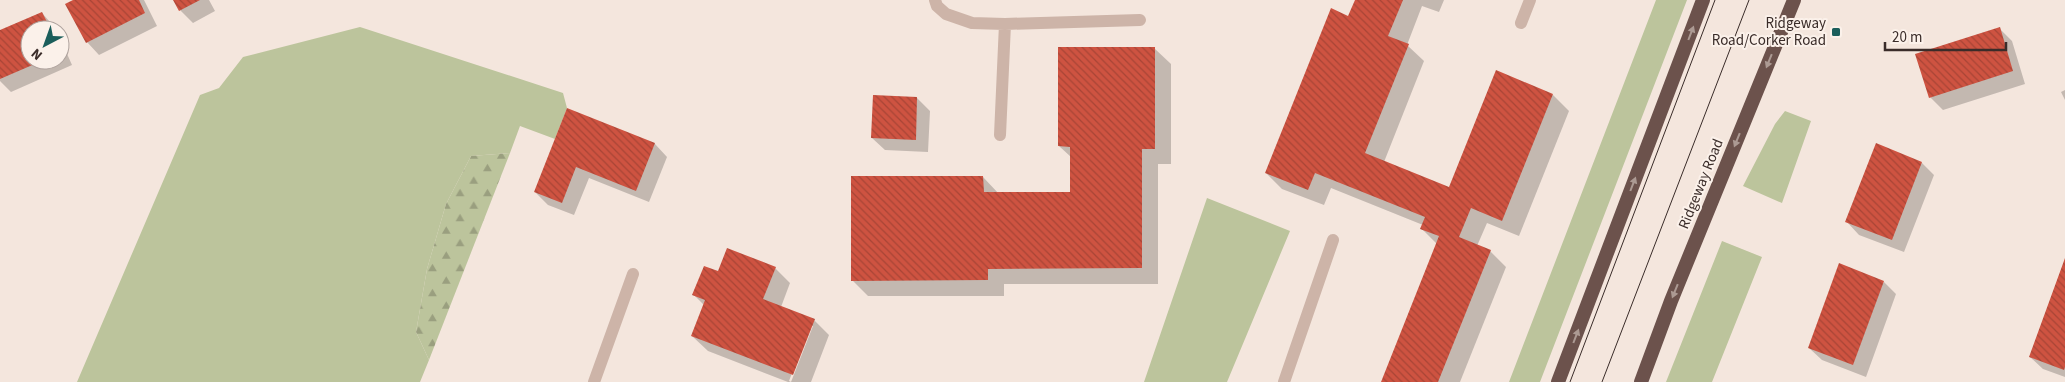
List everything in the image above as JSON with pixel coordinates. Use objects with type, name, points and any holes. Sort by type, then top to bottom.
[{"type":"highway","points":[[1558,382],[1703,0]]},
{"type":"highway","name":"Ridgeway Road","points":[[1641,382],[1671,301],[1794,0]]},
{"type":"lane","points":[[935,0],[936,6],[946,14],[972,22],[1005,24],[1140,20]]},
{"type":"lane","points":[[1521,23],[1530,0]]},
{"type":"lane","points":[[1000,135],[1005,24]]},
{"type":"lane","points":[[1284,382],[1333,240]]},
{"type":"lane","points":[[594,382],[633,274]]},
{"type":"green space","points":[[1656,0],[1687,0],[1540,382],[1509,382]]},
{"type":"green space","points":[[360,27],[563,93],[567,108],[555,139],[520,126],[510,153],[471,156],[446,204],[427,269],[416,332],[429,360],[420,382],[77,382],[200,95],[219,88],[243,57]]},
{"type":"green space","points":[[1785,111],[1811,121],[1782,203],[1743,186],[1775,124]]},
{"type":"green space","points":[[510,153],[429,360],[416,332],[427,269],[446,204],[471,156]]},
{"type":"green space","points":[[1207,198],[1290,231],[1227,382],[1144,382]]},
{"type":"green space","points":[[1722,241],[1762,257],[1712,382],[1666,382]]},
{"type":"building","points":[[73,0],[139,0],[145,13],[86,43],[65,4]]},
{"type":"building","points":[[173,0],[200,0],[179,11]]},
{"type":"building","points":[[1355,0],[1403,0],[1388,36],[1409,44],[1365,153],[1449,187],[1496,70],[1553,94],[1502,221],[1471,208],[1459,237],[1491,250],[1438,382],[1381,382],[1439,236],[1420,229],[1425,217],[1315,173],[1308,190],[1265,173],[1331,8],[1348,16]]},
{"type":"building","points":[[42,12],[46,20],[23,20]]},
{"type":"building","points":[[20,21],[21,70],[0,79],[0,30]]},
{"type":"building","points":[[2000,27],[2013,71],[1929,98],[1915,54]]},
{"type":"building","points":[[1058,47],[1155,47],[1155,149],[1142,149],[1142,268],[988,269],[988,280],[851,281],[851,176],[983,176],[984,192],[1070,192],[1070,147],[1058,146]]},
{"type":"building","points":[[873,95],[917,97],[916,140],[871,138]]},
{"type":"building","points":[[567,108],[655,143],[636,191],[576,167],[562,203],[534,192]]},
{"type":"building","points":[[1876,143],[1922,162],[1892,240],[1845,222]]},
{"type":"building","points":[[727,248],[776,267],[763,299],[815,319],[793,375],[691,336],[705,300],[692,295],[704,266],[718,271]]},
{"type":"building","points":[[2065,258],[2065,367],[2064,370],[2029,357]]},
{"type":"building","points":[[1839,263],[1884,281],[1853,365],[1808,348]]},
{"type":"tram line","points":[[1570,382],[1715,0]]},
{"type":"tram line","points":[[1602,382],[1749,0]]},
{"type":"place","name":"Ridgeway Road/Corker Road","points":[[1836,32]]}]
